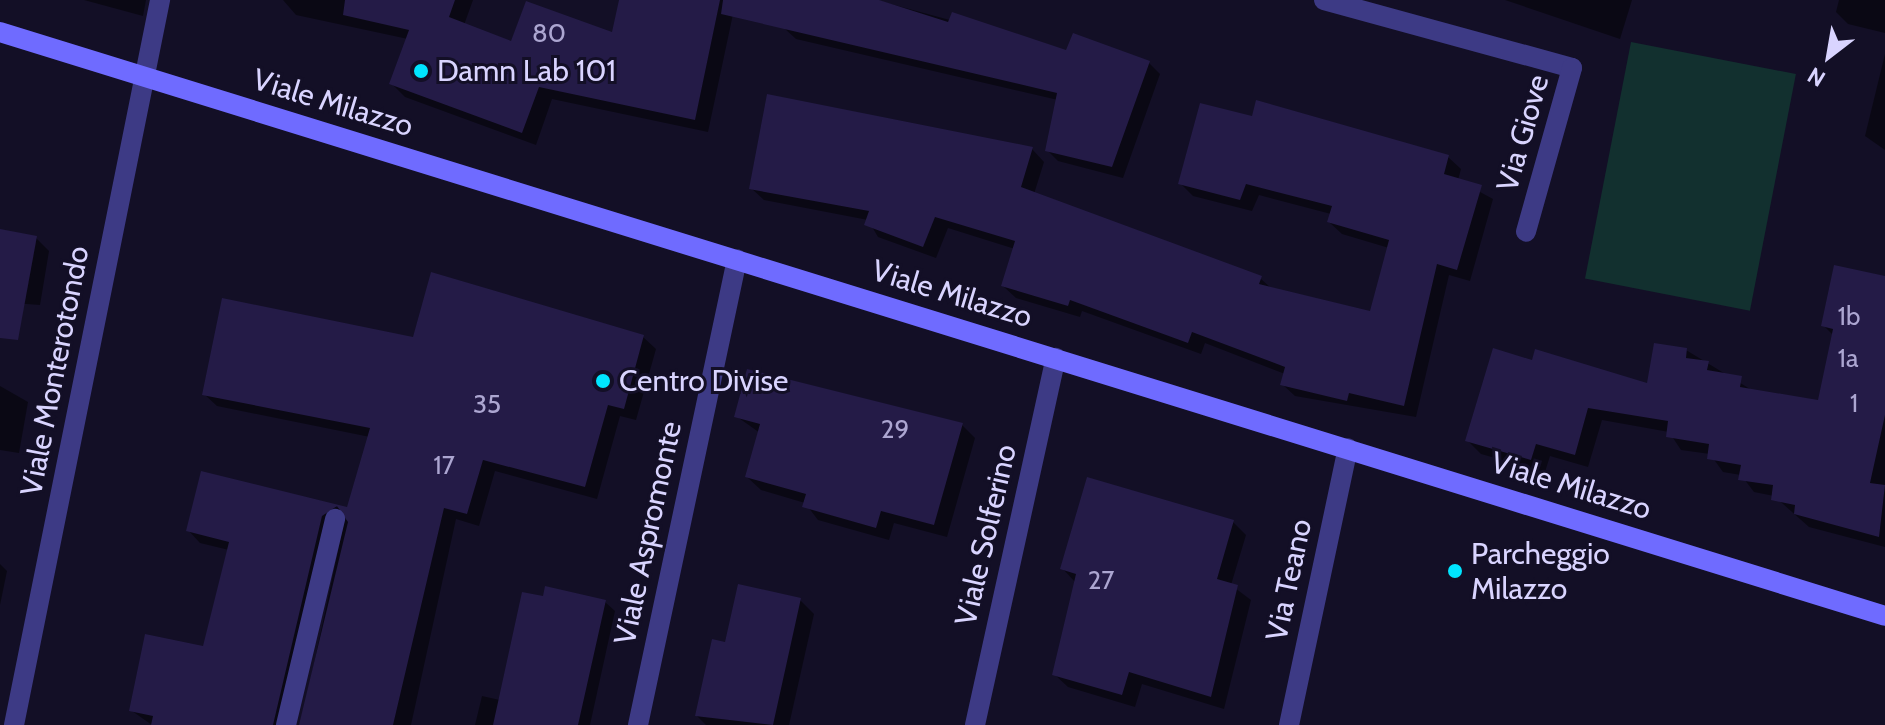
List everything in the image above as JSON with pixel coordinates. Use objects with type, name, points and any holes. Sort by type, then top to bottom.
[{"type":"street","name":"Viale Monterotondo","points":[[14,725],[160,0]]},
{"type":"street","name":"Via Giove","points":[[1324,0],[1572,68],[1526,232]]},
{"type":"street","name":"Viale Milazzo","points":[[0,32],[1885,616]]},
{"type":"street","name":"Viale Aspromonte","points":[[638,725],[737,259]]},
{"type":"street","name":"Viale Solferino","points":[[975,725],[1056,358]]},
{"type":"street","name":"Via Teano","points":[[1289,725],[1348,448]]},
{"type":"street","points":[[286,725],[335,519]]},
{"type":"green space","points":[[1631,42],[1796,74],[1750,311],[1585,279]]},
{"type":"building","points":[[345,0],[455,0],[449,17],[511,41],[526,1],[612,32],[619,0],[720,0],[695,120],[539,87],[522,133],[389,84],[409,30],[343,15]]},
{"type":"building","points":[[723,0],[879,0],[948,22],[952,12],[1066,50],[1073,33],[1150,61],[1112,167],[1045,151],[1057,93],[721,14]]},
{"type":"building","points":[[767,94],[1033,147],[1021,187],[1262,276],[1259,284],[1370,311],[1389,240],[1327,222],[1332,206],[1246,184],[1240,200],[1178,184],[1200,103],[1252,116],[1256,100],[1449,155],[1444,174],[1482,185],[1457,270],[1437,264],[1404,406],[1349,393],[1347,401],[1280,385],[1285,367],[1192,332],[1188,343],[1070,300],[1068,306],[1001,286],[1015,241],[935,217],[923,247],[864,225],[869,211],[749,189]]},
{"type":"building","points":[[0,229],[37,236],[18,340],[0,338]]},
{"type":"building","points":[[1834,265],[1885,276],[1885,415],[1870,483],[1885,485],[1879,537],[1794,514],[1795,505],[1771,500],[1773,485],[1738,480],[1741,465],[1707,459],[1709,444],[1666,437],[1668,421],[1588,408],[1575,455],[1536,444],[1531,460],[1465,441],[1493,348],[1532,360],[1535,349],[1647,383],[1654,343],[1687,348],[1686,358],[1709,361],[1707,370],[1742,376],[1740,387],[1818,400],[1833,329],[1821,326]]},
{"type":"building","points":[[431,272],[644,335],[624,409],[608,405],[585,487],[483,460],[467,514],[444,508],[393,725],[299,725],[348,522],[337,506],[322,516],[273,725],[151,725],[153,716],[129,711],[145,634],[203,646],[229,542],[186,531],[201,471],[347,507],[370,428],[202,395],[222,298],[413,337]]},
{"type":"building","points":[[747,369],[963,423],[934,525],[881,511],[876,528],[802,507],[806,494],[745,477],[760,424],[734,417]]},
{"type":"building","points":[[1087,477],[1234,520],[1217,579],[1238,585],[1211,697],[1129,672],[1122,695],[1052,675],[1076,574],[1060,569]]},
{"type":"building","points":[[738,584],[801,598],[773,725],[695,716],[712,639],[725,642]]},
{"type":"building","points":[[545,586],[606,600],[578,725],[493,725],[522,592],[543,596]]},
{"type":"place","name":"Damn Lab 101","points":[[421,71]]},
{"type":"place","name":"Centro Divise","points":[[603,381]]},
{"type":"place","name":"Parcheggio Milazzo","points":[[1455,571]]}]
